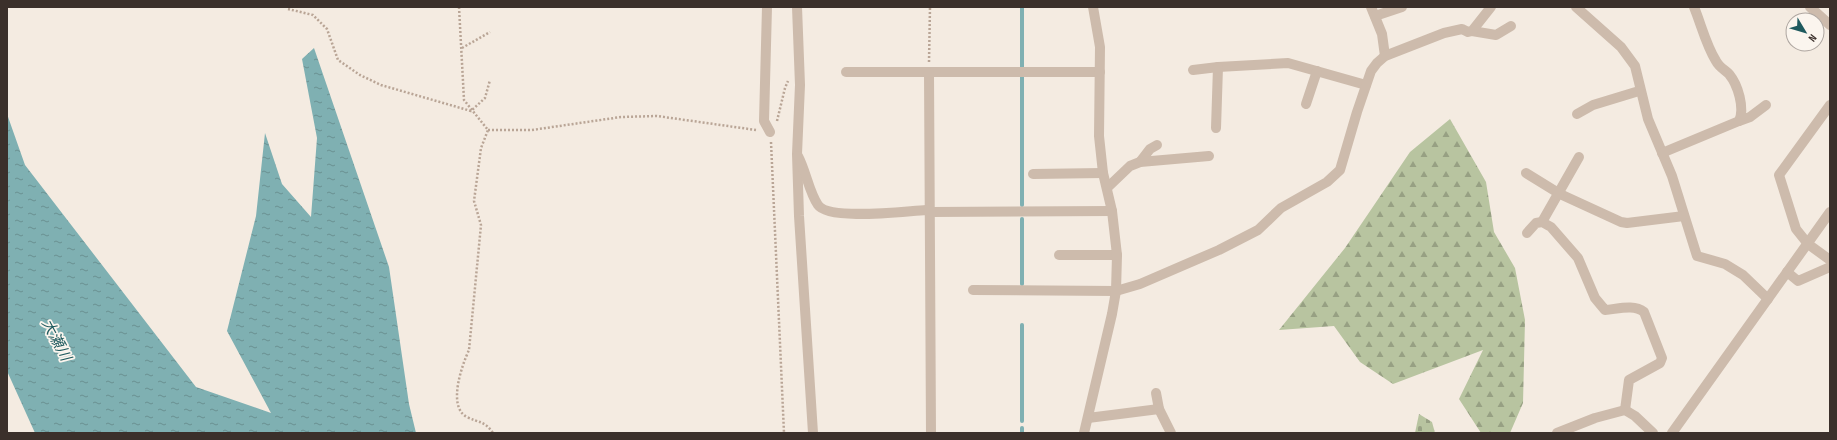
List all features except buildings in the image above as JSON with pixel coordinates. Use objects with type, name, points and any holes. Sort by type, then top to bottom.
[{"type":"street","points":[[767,7],[764,121],[770,132]]},
{"type":"street","points":[[796,7],[800,85],[797,154],[806,356],[813,433]]},
{"type":"street","points":[[1084,433],[1116,290],[1117,255],[1112,211],[1108,187],[1103,173],[1099,136],[1100,47],[1092,7]]},
{"type":"street","points":[[1385,56],[1382,34],[1373,11],[1402,7]]},
{"type":"street","points":[[1472,31],[1491,7]]},
{"type":"street","points":[[1576,7],[1621,46],[1635,66],[1639,91],[1648,119],[1672,176],[1697,256],[1725,264],[1743,275],[1768,299]]},
{"type":"street","points":[[1694,7],[1716,61],[1730,75],[1735,87],[1740,100],[1742,114],[1739,120]]},
{"type":"street","points":[[1810,7],[1830,24]]},
{"type":"street","points":[[973,290],[1116,290],[1140,284],[1219,250],[1258,230],[1281,208],[1326,182],[1340,170],[1366,85],[1376,63],[1385,56],[1444,33],[1462,29],[1468,32],[1472,31],[1496,35],[1511,26]]},
{"type":"street","points":[[1193,70],[1288,63],[1366,85]]},
{"type":"street","points":[[1216,128],[1218,67]]},
{"type":"street","points":[[1306,104],[1317,71]]},
{"type":"street","points":[[846,72],[1100,72]]},
{"type":"street","points":[[929,73],[931,212],[930,433]]},
{"type":"street","points":[[1577,114],[1593,105],[1639,91]]},
{"type":"street","points":[[1662,153],[1739,120],[1750,117],[1766,105]]},
{"type":"street","points":[[1828,257],[1808,244],[1796,229],[1779,175],[1830,105]]},
{"type":"street","points":[[1140,162],[1150,149],[1157,145]]},
{"type":"street","points":[[797,154],[804,166],[817,204],[822,209],[830,213],[846,214],[926,210],[931,212],[1112,211]]},
{"type":"street","points":[[1108,187],[1130,166],[1140,162],[1209,156]]},
{"type":"street","points":[[1542,222],[1560,194],[1579,157]]},
{"type":"street","points":[[1033,174],[1103,173]]},
{"type":"street","points":[[1526,173],[1560,194],[1627,223],[1684,216]]},
{"type":"street","points":[[1672,433],[1830,212]]},
{"type":"street","points":[[1527,233],[1536,223],[1542,222],[1551,227],[1578,258],[1595,298],[1605,310],[1634,308],[1640,309],[1644,312],[1662,358],[1660,362],[1629,380],[1625,410]]},
{"type":"street","points":[[1059,255],[1117,255]]},
{"type":"street","points":[[1787,272],[1798,280],[1830,267]]},
{"type":"street","points":[[1156,393],[1159,409],[1171,433]]},
{"type":"street","points":[[1088,418],[1159,409]]},
{"type":"street","points":[[1558,433],[1595,418],[1625,410],[1635,416],[1653,433]]},
{"type":"path","points":[[459,7],[464,100],[471,111],[488,130],[532,130],[621,117],[657,116],[770,132]]},
{"type":"path","points":[[929,73],[930,7]]},
{"type":"path","points":[[288,9],[313,15],[327,29],[338,60],[360,75],[381,85],[471,111]]},
{"type":"path","points":[[462,48],[490,32]]},
{"type":"path","points":[[784,433],[770,132],[778,118],[785,88],[798,62]]},
{"type":"path","points":[[471,111],[485,98],[490,80]]},
{"type":"path","points":[[488,130],[481,148],[474,201],[481,225],[468,350],[462,366],[457,393],[459,408],[466,416],[488,426],[493,433]]},
{"type":"green space","points":[[1450,119],[1486,182],[1494,232],[1515,268],[1525,320],[1523,403],[1510,433],[1481,433],[1459,399],[1483,350],[1393,384],[1360,362],[1334,326],[1279,330],[1345,248],[1410,152]]},
{"type":"green space","points":[[1419,414],[1432,422],[1435,433],[1415,433]]},
{"type":"water","name":"大瀬川","points":[[314,48],[389,267],[409,404],[416,433],[35,433],[7,371],[7,114],[25,165],[196,387],[271,413],[227,331],[256,216],[265,133],[282,184],[311,217],[317,138],[302,59]]},
{"type":"waterway","points":[[1022,7],[1022,205]]},
{"type":"waterway","points":[[1022,219],[1022,284]]},
{"type":"waterway","points":[[1022,325],[1022,421]]},
{"type":"waterway","points":[[1022,428],[1022,433]]}]
